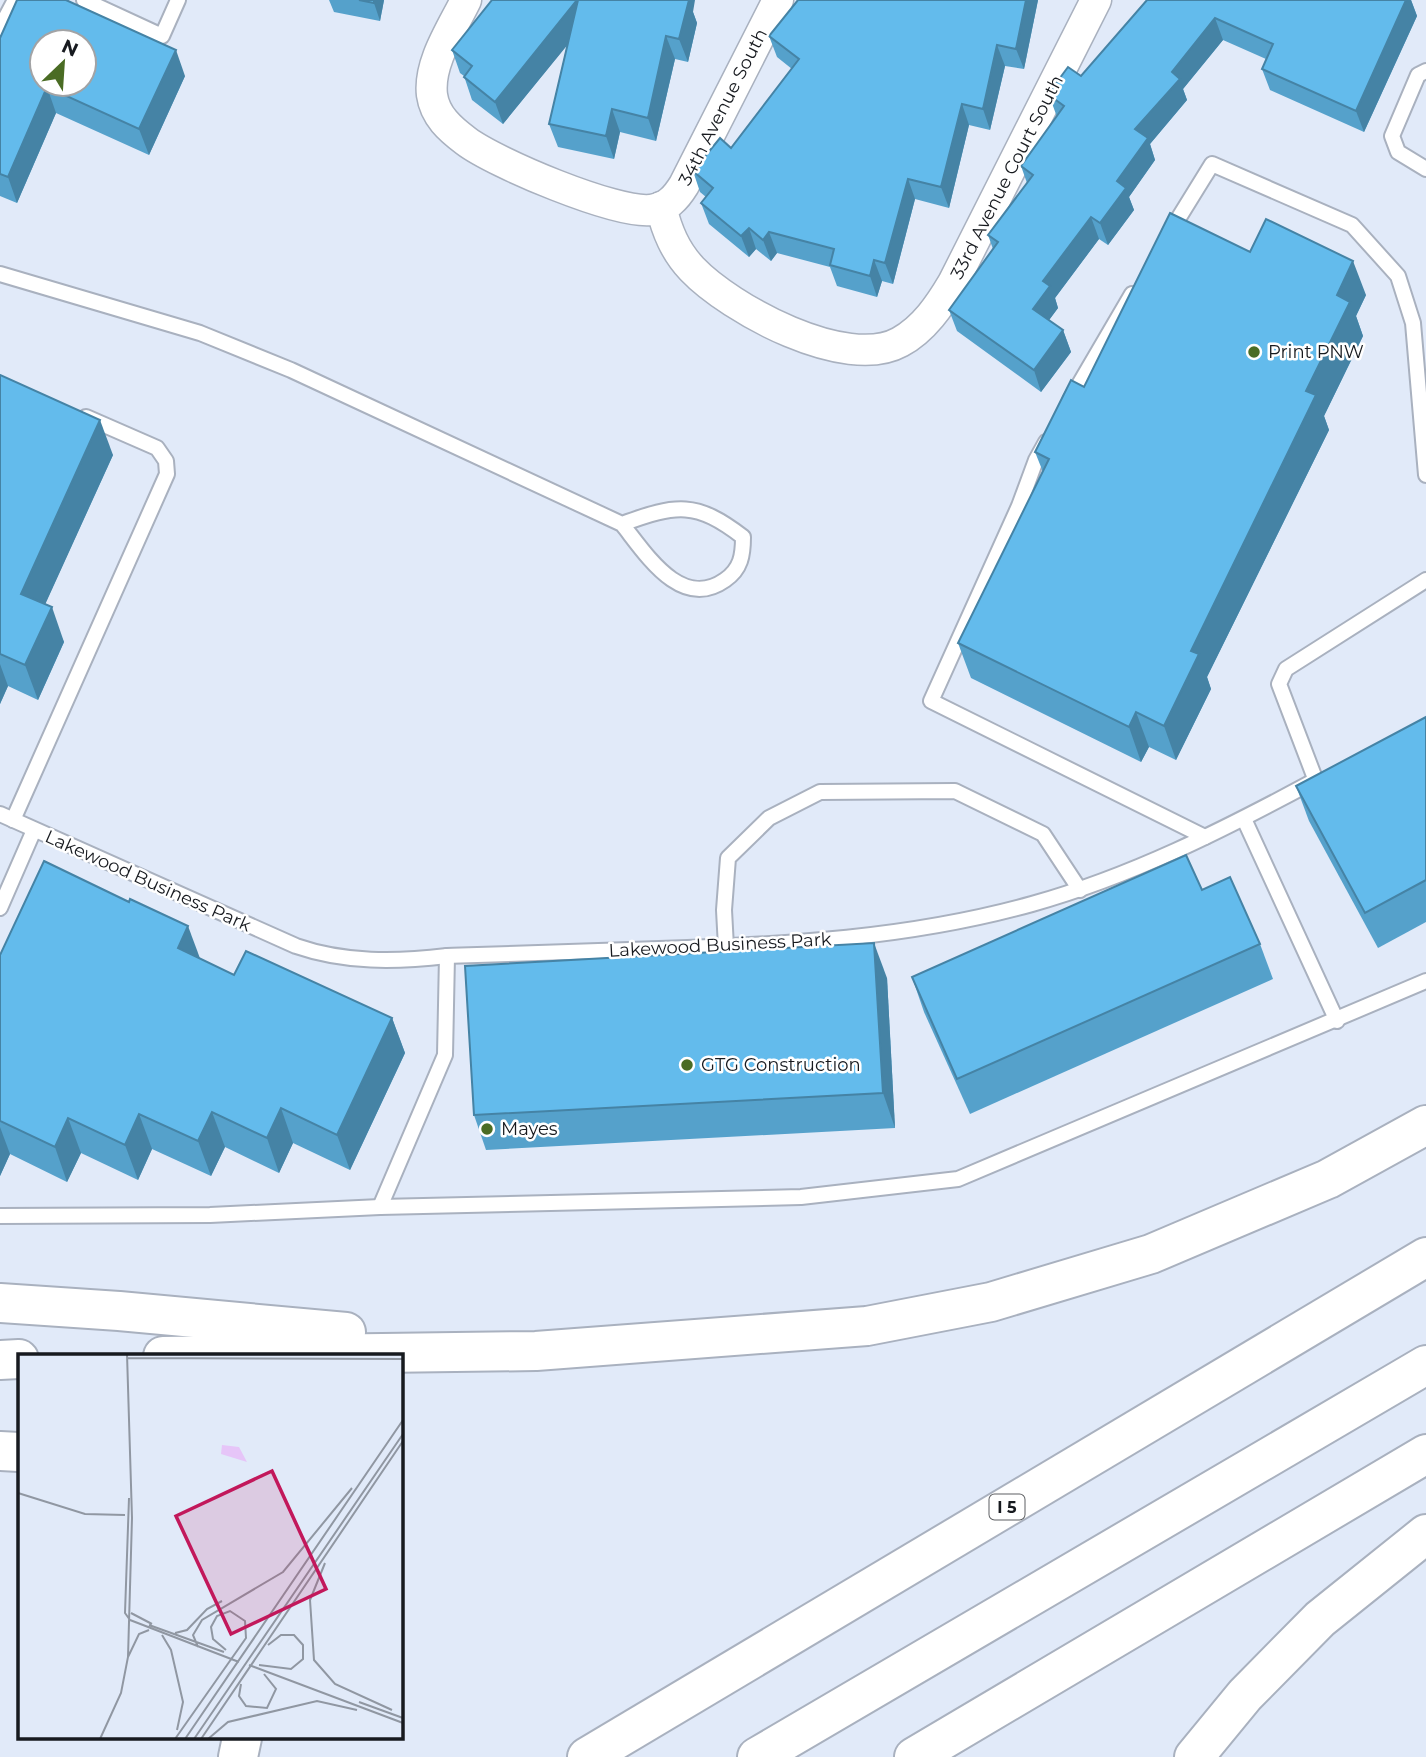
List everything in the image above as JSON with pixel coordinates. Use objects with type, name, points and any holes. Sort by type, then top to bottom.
[{"type":"highway","points":[[287,1354],[536,1350],[867,1326],[991,1302],[1151,1254],[1328,1179],[1426,1125]]},
{"type":"highway","name":"I 5","points":[[587,1757],[1426,1257]]},
{"type":"highway","points":[[0,1303],[119,1311],[536,1350]]},
{"type":"highway","points":[[0,1360],[18,1359]]},
{"type":"highway","points":[[757,1757],[1426,1365]]},
{"type":"highway","points":[[0,1451],[18,1452]]},
{"type":"highway","points":[[914,1757],[1426,1454]]},
{"type":"highway","points":[[1194,1757],[1245,1695],[1320,1619],[1426,1534]]},
{"type":"street","points":[[466,0],[438,59],[432,82],[433,102],[439,116],[450,128],[496,160],[615,205],[641,210],[661,207]]},
{"type":"street","name":"34th Avenue South","points":[[661,207],[673,199],[684,185],[778,0]]},
{"type":"street","name":"33rd Avenue Court South","points":[[661,207],[670,238],[692,270],[710,285],[760,316],[806,339],[846,349],[864,352],[900,342],[921,327],[953,283],[1097,0]]},
{"type":"lane","points":[[0,28],[15,0]]},
{"type":"lane","points":[[84,0],[162,36],[178,0]]},
{"type":"lane","points":[[1426,71],[1418,75],[1392,136],[1398,152],[1426,169]]},
{"type":"lane","points":[[1162,245],[1213,164],[1352,225],[1398,276],[1413,323],[1426,475]]},
{"type":"lane","points":[[0,274],[200,333],[303,375],[622,524],[650,560],[669,577],[692,590],[714,588],[733,575],[743,556],[743,537],[718,518],[689,508],[652,513],[622,524]]},
{"type":"lane","points":[[1141,280],[1036,460],[1020,506],[931,701],[1205,837]]},
{"type":"lane","points":[[7,817],[167,474],[166,460],[157,448],[72,411]]},
{"type":"lane","name":"Lakewood Business Park","points":[[7,817],[282,941],[311,952],[342,958],[410,960],[447,956],[726,947],[885,934],[984,916],[1080,890],[1121,875],[1244,819],[1322,777],[1279,684],[1286,669],[1426,580]]},
{"type":"lane","points":[[726,947],[724,910],[728,858],[769,818],[820,792],[955,791],[1043,834],[1080,890]]},
{"type":"lane","points":[[1244,819],[1337,1021]]},
{"type":"lane","points":[[0,908],[34,830]]},
{"type":"lane","points":[[380,1207],[445,1055],[447,956]]},
{"type":"lane","points":[[0,1216],[210,1215],[380,1207],[801,1197],[958,1179],[1337,1021],[1426,981]]},
{"type":"building","points":[[17,0],[66,0],[176,50],[139,129],[71,98],[98,98],[98,28],[28,28],[28,98],[42,98],[8,177],[0,174],[0,38]]},
{"type":"building","points":[[492,0],[577,0],[495,102],[464,77],[472,66],[452,50]]},
{"type":"building","points":[[578,0],[689,0],[679,39],[666,36],[648,118],[612,109],[606,136],[549,124]]},
{"type":"building","points":[[798,0],[1026,0],[1016,49],[997,45],[983,109],[962,104],[941,187],[908,179],[885,263],[874,260],[870,276],[830,265],[834,249],[769,232],[763,240],[749,228],[741,236],[701,203],[713,188],[693,171],[720,138],[731,148],[799,59],[769,36]]},
{"type":"building","points":[[1147,0],[1406,0],[1356,111],[1262,69],[1273,44],[1215,18],[1172,72],[1180,79],[1135,129],[1148,138],[1117,181],[1126,188],[1100,223],[1091,217],[1043,281],[1050,286],[1033,309],[1063,330],[1034,370],[949,310],[998,242],[988,235],[1033,175],[1021,166],[1064,106],[1049,95],[1051,90],[1068,67],[1081,76]]},
{"type":"building","points":[[1170,213],[1250,252],[1266,219],[1353,261],[1337,295],[1350,302],[1306,391],[1316,395],[1191,651],[1199,654],[1164,726],[1136,712],[1129,727],[958,643],[1049,459],[1035,452],[1071,380],[1084,387]]},
{"type":"building","points":[[0,375],[100,420],[21,594],[52,607],[25,665],[0,654]]},
{"type":"building","points":[[1426,717],[1426,880],[1365,913],[1296,786]]},
{"type":"building","points":[[1186,855],[1202,890],[1230,877],[1260,944],[957,1079],[912,977]]},
{"type":"building","points":[[44,861],[129,902],[130,899],[188,926],[178,948],[234,975],[246,951],[392,1018],[337,1135],[281,1108],[267,1138],[212,1112],[198,1141],[139,1114],[125,1145],[68,1118],[55,1147],[0,1121],[0,955]]},
{"type":"building","name":"GTG Construction","points":[[874,943],[883,1093],[474,1115],[465,966]]},
{"type":"place","name":"Print PNW","points":[[1254,352]]},
{"type":"place","name":"GTG Construction","points":[[687,1065]]},
{"type":"place","name":"Mayes","points":[[487,1129]]}]
